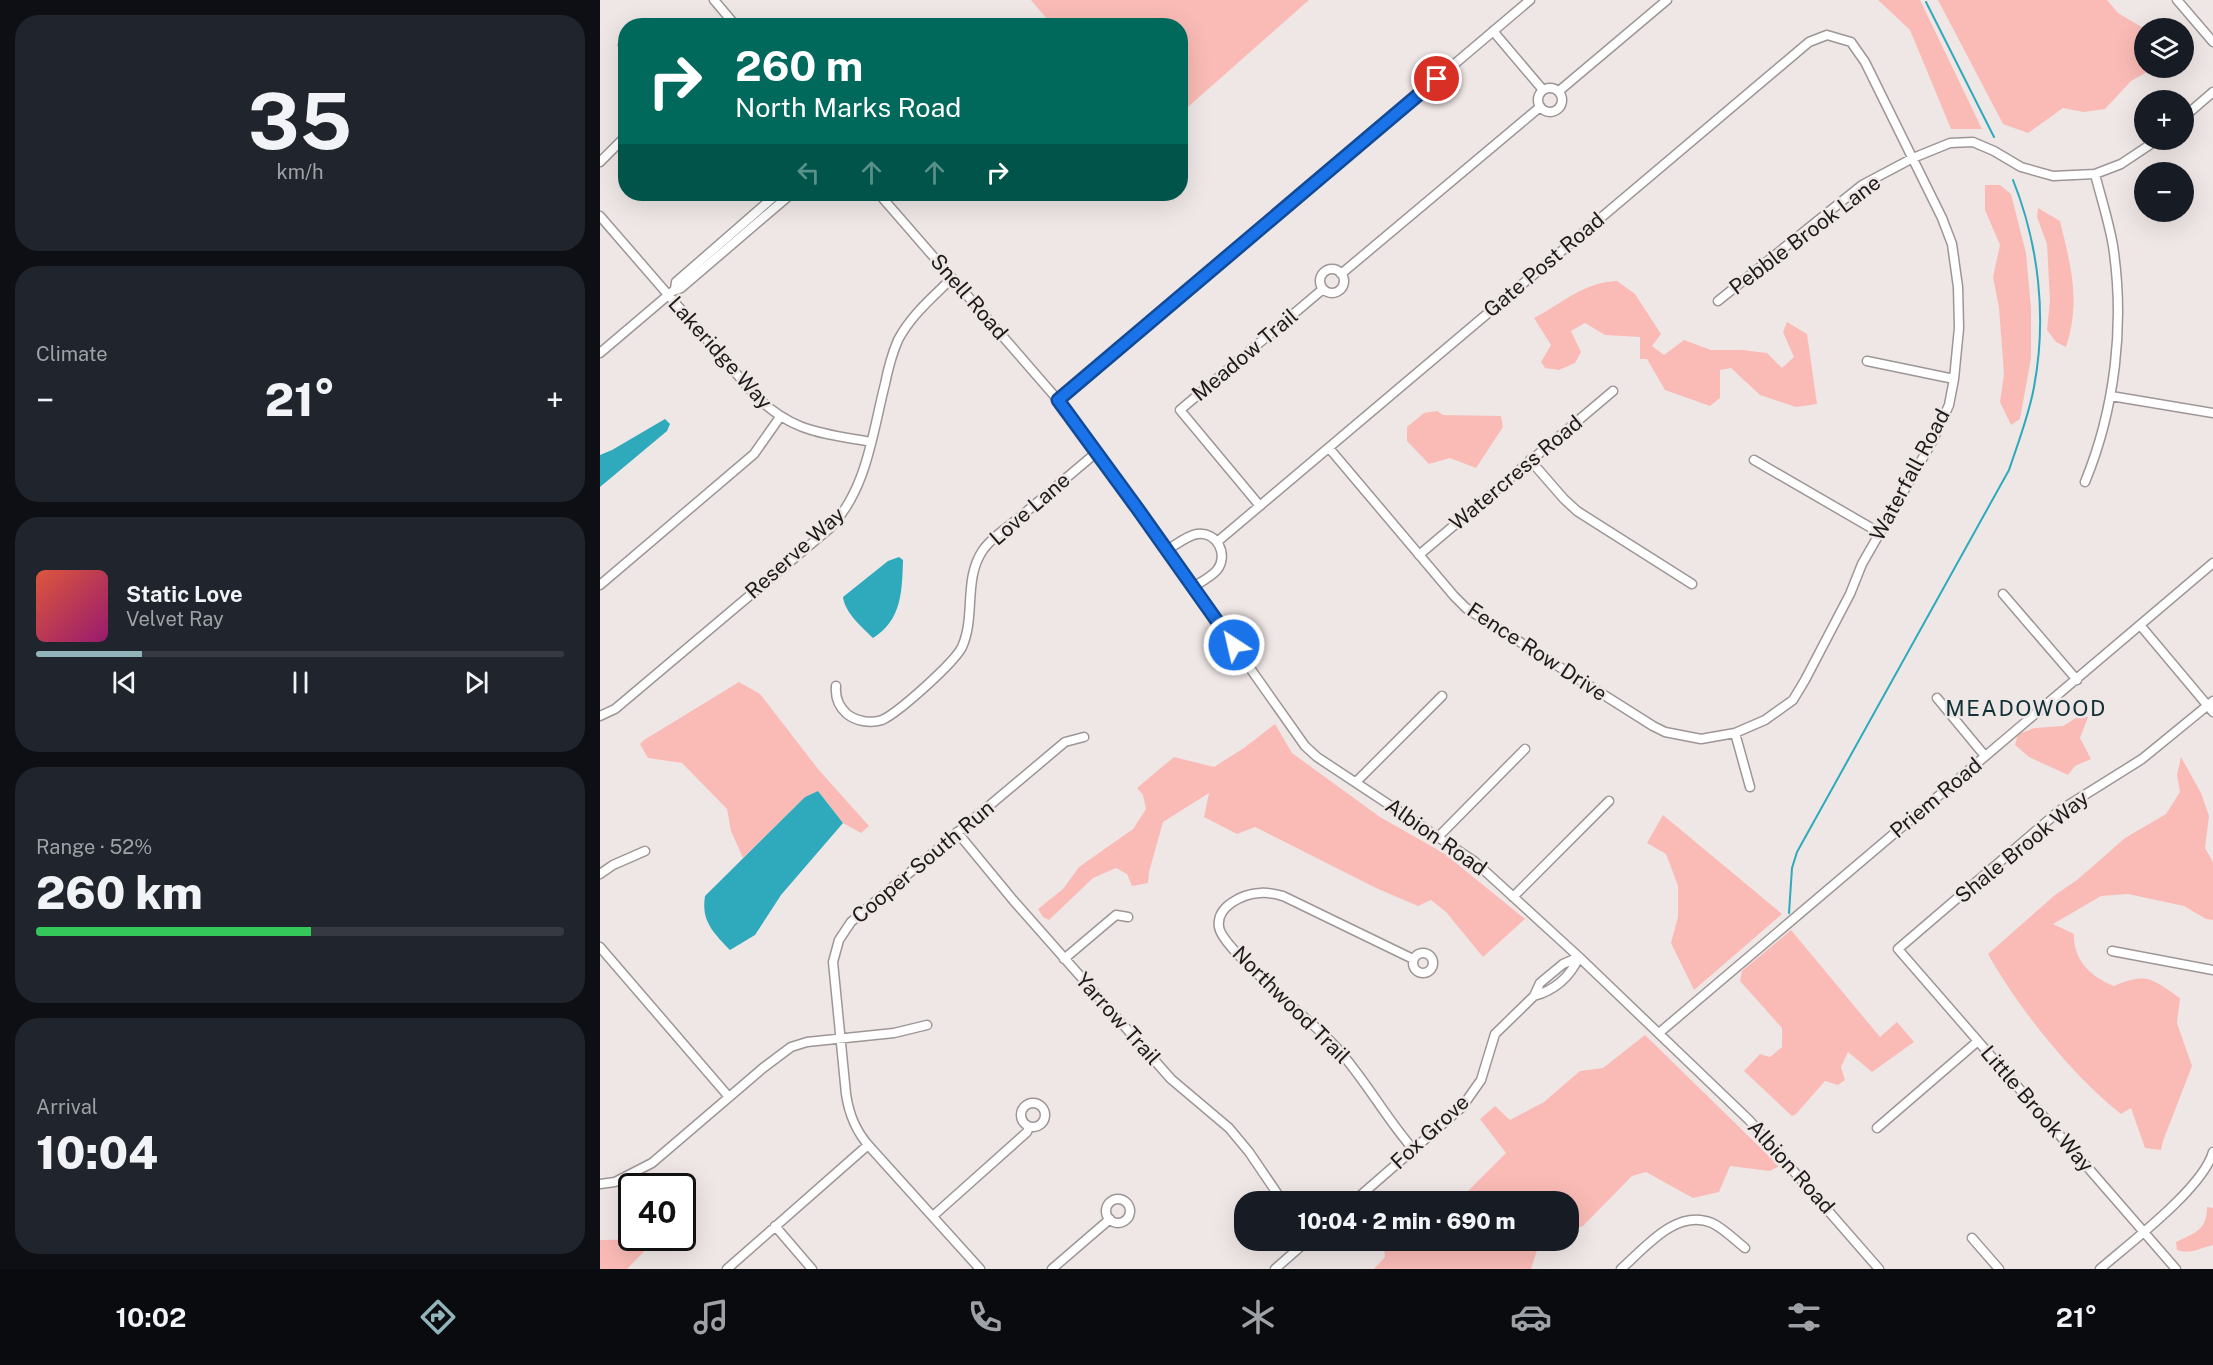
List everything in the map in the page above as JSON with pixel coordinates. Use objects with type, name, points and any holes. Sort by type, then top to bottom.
[{"type":"street","points":[[714,0],[729,18]]},
{"type":"street","points":[[1058,400],[1530,0]]},
{"type":"street","name":"Meadow Trail","points":[[1341,274],[1540,107],[1548,112],[1559,109],[1562,102],[1559,91],[1667,0]]},
{"type":"street","points":[[2177,0],[2213,42]]},
{"type":"street","points":[[1493,31],[1543,90]]},
{"type":"street","name":"Gate Post Road","points":[[1217,542],[1809,42],[1827,35],[1851,42],[1871,75]]},
{"type":"street","name":"Waterfall Road","points":[[1735,733],[1765,720],[1793,700],[1880,533],[1933,440],[1949,405],[1959,328],[1958,287],[1952,244],[1913,158],[1871,75]]},
{"type":"street","points":[[1540,107],[1538,96],[1543,90],[1552,87],[1559,91]]},
{"type":"street","points":[[2194,108],[2213,92]]},
{"type":"street","name":"Pebble Brook Lane","points":[[1718,301],[1862,185],[1913,158],[1950,142],[1973,142],[1994,151],[2021,168],[2053,176],[2095,174],[2121,164],[2142,150]]},
{"type":"street","points":[[600,162],[618,144]]},
{"type":"street","points":[[2085,482],[2104,430],[2111,396],[2117,329],[2117,288],[2113,246],[2095,174]]},
{"type":"street","points":[[675,289],[676,282],[769,201]]},
{"type":"street","points":[[600,353],[675,289],[681,288],[783,201]]},
{"type":"street","name":"Snell Road","points":[[885,201],[1058,400]]},
{"type":"street","name":"Lakeridge Way","points":[[600,216],[667,296],[754,393],[780,417],[811,430],[871,442]]},
{"type":"street","name":"Meadow Trail","points":[[1334,270],[1341,274],[1344,283],[1340,290],[1333,293],[1323,289],[1320,280],[1326,271],[1334,270]]},
{"type":"street","name":"Reserve Way","points":[[600,716],[615,709],[830,528],[853,498],[861,479],[898,340],[912,318],[952,278]]},
{"type":"street","name":"Meadow Trail","points":[[1260,506],[1180,410],[1323,289]]},
{"type":"street","points":[[1867,362],[1954,379]]},
{"type":"street","name":"Watercress Road","points":[[1419,555],[1613,391]]},
{"type":"street","points":[[2111,396],[2213,413]]},
{"type":"street","name":"Albion Road","points":[[1058,400],[1305,746],[1317,757],[1474,861],[1579,957],[1749,1120],[1879,1269]]},
{"type":"street","points":[[600,585],[754,454],[780,417]]},
{"type":"street","name":"Fence Row Drive","points":[[1329,448],[1454,596],[1473,613],[1665,732],[1701,739],[1735,733]]},
{"type":"street","name":"Love Lane","points":[[836,686],[837,700],[846,712],[857,719],[872,722],[881,720],[893,712],[945,669],[964,642],[973,574],[984,549],[1097,452]]},
{"type":"street","points":[[1530,460],[1577,511],[1692,584]]},
{"type":"street","points":[[1754,460],[1880,533]]},
{"type":"street","points":[[1167,550],[1197,534],[1208,535],[1217,542],[1222,556],[1219,567],[1213,574],[1193,587]]},
{"type":"street","name":"Priem Road","points":[[1659,1033],[2213,563]]},
{"type":"street","points":[[2003,594],[2077,680]]},
{"type":"street","points":[[2140,625],[2211,706]]},
{"type":"street","points":[[1356,782],[1442,696]]},
{"type":"street","points":[[1937,698],[1986,756]]},
{"type":"street","name":"Shale Brook Way","points":[[1898,949],[2059,811],[2142,759],[2211,706]]},
{"type":"street","points":[[1735,733],[1750,787]]},
{"type":"street","name":"Cooper South Run","points":[[980,1269],[868,1145],[856,1128],[849,1109],[839,1039],[833,962],[844,930],[851,922],[1065,742],[1084,737]]},
{"type":"street","points":[[1439,836],[1525,749]]},
{"type":"street","points":[[1512,897],[1609,801]]},
{"type":"street","name":"Yarrow Trail","points":[[957,832],[1064,959],[1171,1079],[1229,1128],[1249,1152],[1276,1191]]},
{"type":"street","points":[[600,874],[613,865],[645,850]]},
{"type":"street","name":"Northwood Trail","points":[[1413,959],[1283,896],[1259,893],[1241,897],[1226,908],[1219,921],[1224,937],[1250,966],[1324,1035],[1348,1061],[1381,1109],[1413,1149]]},
{"type":"street","points":[[1064,959],[1116,915],[1128,917]]},
{"type":"street","points":[[600,947],[729,1097]]},
{"type":"street","name":"Little Brook Way","points":[[1898,949],[2176,1269]]},
{"type":"street","points":[[2112,951],[2213,969]]},
{"type":"street","name":"Fox Grove","points":[[1365,1191],[1462,1107],[1481,1080],[1496,1034],[1534,996],[1549,992],[1572,972],[1579,957]]},
{"type":"street","points":[[600,1184],[615,1182],[652,1163],[791,1047],[807,1042],[894,1033],[927,1025]]},
{"type":"street","points":[[1877,1128],[1978,1041]]},
{"type":"street","points":[[933,1216],[1027,1132],[1029,1127]]},
{"type":"street","points":[[727,1269],[868,1145]]},
{"type":"street","points":[[2100,1269],[2188,1191],[2202,1174],[2213,1152]]},
{"type":"street","points":[[1621,1269],[1672,1225],[1694,1218],[1713,1223],[1745,1248]]},
{"type":"street","points":[[1053,1269],[1110,1219]]},
{"type":"street","points":[[775,1226],[812,1269]]},
{"type":"street","points":[[1972,1238],[1998,1269]]},
{"type":"street","points":[[1275,1269],[1295,1251]]},
{"type":"shaded area","points":[[1031,0],[1309,0],[1188,107],[1188,18],[1046,18]]},
{"type":"shaded area","points":[[1878,0],[1920,0],[1982,129],[1951,129],[1910,30]]},
{"type":"shaded area","points":[[1938,0],[2107,0],[2118,13],[2134,22],[2134,78],[2136,78],[2105,109],[2084,112],[2063,108],[2028,133],[2003,124]]},
{"type":"shaded area","points":[[1985,185],[2000,185],[2011,194],[2026,253],[2031,308],[2031,358],[2020,419],[2011,425],[2000,402],[2004,374],[1999,308],[1993,277],[2000,245],[1985,210]]},
{"type":"shaded area","points":[[2038,208],[2060,221],[2068,254],[2074,299],[2071,330],[2066,347],[2056,342],[2047,330],[2050,301],[2047,244],[2037,217]]},
{"type":"shaded area","points":[[1617,281],[1635,294],[1661,334],[1652,346],[1664,355],[1684,340],[1711,350],[1767,353],[1782,368],[1794,357],[1783,332],[1787,322],[1807,334],[1817,404],[1796,407],[1760,395],[1731,368],[1720,370],[1720,398],[1710,406],[1665,390],[1647,359],[1640,359],[1640,337],[1605,335],[1585,323],[1571,331],[1581,352],[1575,363],[1559,370],[1545,368],[1541,362],[1551,345],[1534,318],[1584,289],[1605,282]]},
{"type":"shaded area","points":[[1437,411],[1443,415],[1501,416],[1503,427],[1476,468],[1450,458],[1429,464],[1407,441],[1407,427],[1424,413]]},
{"type":"shaded area","points":[[739,682],[760,694],[818,769],[869,826],[861,833],[843,823],[818,791],[805,797],[743,858],[731,831],[727,809],[682,763],[648,758],[640,744],[644,740]]},
{"type":"shaded area","points":[[2079,716],[2088,717],[2080,738],[2091,759],[2075,766],[2068,775],[2029,757],[2015,745],[2018,734],[2035,728],[2063,726]]},
{"type":"shaded area","points":[[1275,724],[1292,753],[1380,817],[1445,854],[1525,919],[1483,957],[1446,912],[1431,900],[1418,906],[1376,888],[1255,827],[1237,834],[1204,817],[1209,793],[1163,822],[1148,883],[1132,886],[1127,874],[1116,868],[1093,878],[1049,920],[1043,917],[1038,909],[1063,889],[1079,867],[1133,829],[1146,809],[1143,795],[1137,788],[1174,757],[1214,767]]},
{"type":"shaded area","points":[[2181,757],[2201,793],[2209,816],[2205,848],[2213,862],[2213,920],[2206,919],[2184,906],[2128,894],[2101,896],[2053,924],[2074,934],[2074,943],[2080,959],[2097,978],[2114,986],[2135,979],[2149,980],[2180,998],[2177,1023],[2192,1066],[2161,1150],[2145,1148],[2131,1108],[2121,1114],[2083,1080],[2047,1040],[2015,997],[1988,954],[2125,838],[2166,814],[2180,792],[2177,775]]},
{"type":"shaded area","points":[[1663,815],[1782,914],[1694,990],[1671,943],[1678,917],[1678,886],[1666,854],[1647,843]]},
{"type":"shaded area","points":[[1791,930],[1880,1037],[1897,1022],[1914,1042],[1872,1072],[1848,1052],[1841,1067],[1845,1080],[1838,1085],[1825,1081],[1792,1116],[1744,1071],[1760,1054],[1770,1057],[1782,1047],[1782,1028],[1740,981],[1742,971]]},
{"type":"shaded area","points":[[1645,1035],[1779,1166],[1770,1171],[1730,1166],[1719,1192],[1693,1198],[1646,1172],[1632,1176],[1583,1226],[1579,1227],[1579,1191],[1468,1191],[1506,1153],[1480,1119],[1495,1106],[1510,1120],[1544,1102],[1580,1071],[1603,1068]]},
{"type":"shaded area","points":[[2207,1207],[2213,1208],[2213,1245],[2191,1251],[2177,1250],[2176,1242],[2202,1226]]},
{"type":"shaded area","points":[[600,1240],[618,1240],[618,1251],[644,1251],[627,1269],[600,1269]]},
{"type":"shaded area","points":[[1384,1251],[1537,1251],[1531,1269],[1374,1269],[1385,1257]]},
{"type":"water","points":[[665,419],[670,424],[667,431],[600,487],[600,455]]},
{"type":"water","points":[[899,557],[903,560],[902,583],[895,614],[883,631],[873,638],[850,614],[843,597],[888,561]]},
{"type":"water","points":[[818,791],[843,823],[781,895],[755,935],[730,950],[710,926],[705,912],[705,896],[805,797]]},
{"type":"waterway","points":[[1926,2],[1994,137]]},
{"type":"waterway","points":[[1789,913],[1792,868],[1797,852],[2009,470],[2026,418],[2038,361],[2040,308],[2029,230],[2013,180]]},
{"type":"district","name":"MEADOWOOD","points":[[2026,708]]},
{"type":"route","points":[[1234,645],[1058,400],[1437,79]]}]
